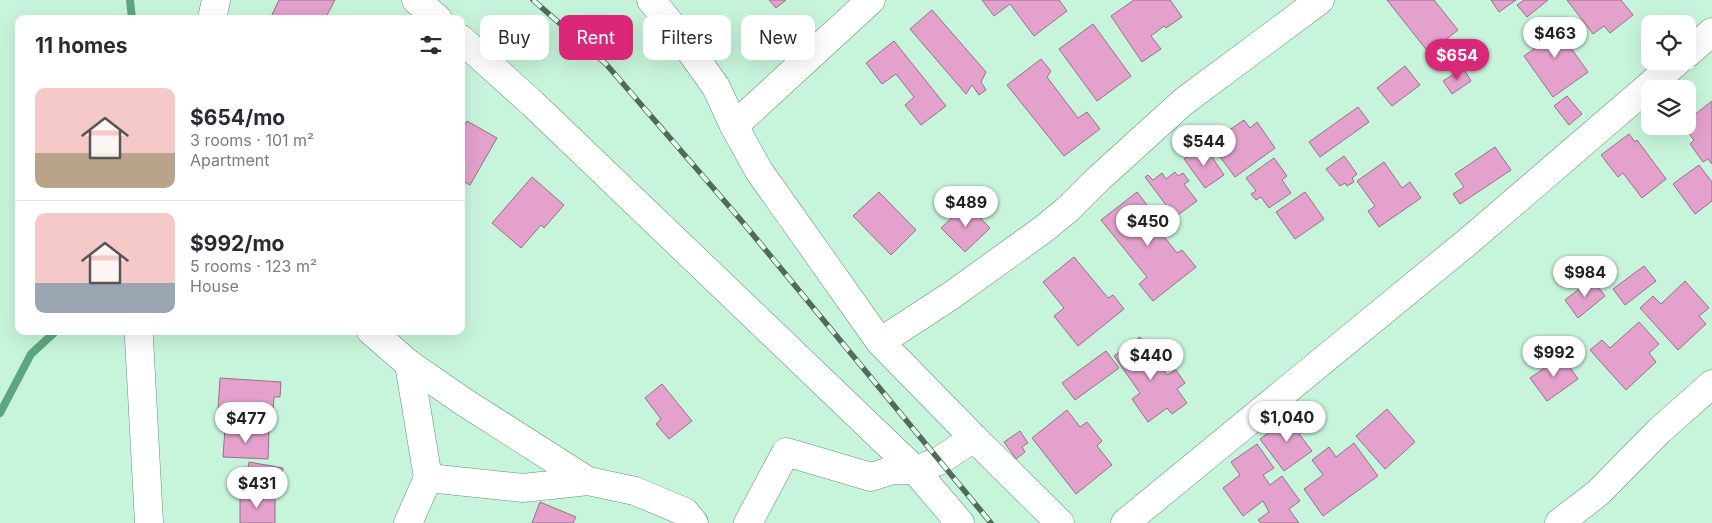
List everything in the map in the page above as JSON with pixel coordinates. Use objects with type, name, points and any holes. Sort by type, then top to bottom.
[{"type":"street","points":[[213,15],[216,0]]},
{"type":"street","points":[[416,0],[433,15]]},
{"type":"street","points":[[651,0],[674,28],[716,87],[734,126],[759,171],[880,342],[1060,523]]},
{"type":"street","points":[[734,126],[872,0]]},
{"type":"street","points":[[880,342],[952,295],[1045,228],[1183,102],[1320,0]]},
{"type":"street","points":[[1696,46],[1712,32]]},
{"type":"street","points":[[465,44],[540,111],[915,470],[960,523]]},
{"type":"street","points":[[1125,523],[1463,246],[1668,70]]},
{"type":"street","points":[[139,335],[148,523]]},
{"type":"street","points":[[376,335],[409,364],[464,402],[588,481]]},
{"type":"street","points":[[408,523],[428,478],[409,364]]},
{"type":"street","points":[[1559,523],[1598,493],[1659,431],[1712,384]]},
{"type":"street","points":[[748,523],[786,452],[871,476],[892,470],[915,470],[939,461],[974,438]]},
{"type":"street","points":[[428,478],[523,488],[588,481],[635,491],[685,512],[694,523]]},
{"type":"building","points":[[279,0],[335,0],[327,15],[272,15]]},
{"type":"building","points":[[769,0],[786,0],[776,8]]},
{"type":"building","points":[[982,0],[1059,0],[1067,11],[1034,36],[1010,4],[994,16]]},
{"type":"building","points":[[1134,0],[1170,0],[1182,17],[1166,28],[1164,26],[1151,36],[1161,49],[1142,62],[1111,16]]},
{"type":"building","points":[[1387,0],[1434,0],[1458,30],[1429,53]]},
{"type":"building","points":[[1491,0],[1516,0],[1499,12]]},
{"type":"building","points":[[1524,0],[1548,0],[1527,17],[1517,5]]},
{"type":"building","points":[[1567,0],[1621,0],[1633,15],[1610,33],[1604,26],[1593,34]]},
{"type":"building","points":[[932,10],[986,72],[981,82],[986,90],[979,95],[972,85],[966,94],[910,29]]},
{"type":"building","points":[[1555,18],[1567,34],[1563,37],[1588,72],[1553,97],[1524,56],[1541,44],[1533,33]]},
{"type":"building","points":[[1093,24],[1131,76],[1097,101],[1059,49]]},
{"type":"building","points":[[894,41],[946,106],[921,125],[905,105],[914,97],[896,74],[882,84],[866,63]]},
{"type":"building","points":[[1041,59],[1051,71],[1047,77],[1078,118],[1087,112],[1100,129],[1064,156],[1007,85]]},
{"type":"building","points":[[1405,66],[1420,85],[1392,106],[1377,88]]},
{"type":"building","points":[[1463,68],[1471,81],[1452,94],[1443,81]]},
{"type":"building","points":[[1567,96],[1582,114],[1569,125],[1554,106]]},
{"type":"building","points":[[1712,101],[1712,164],[1708,159],[1703,162],[1690,144],[1694,140],[1690,135],[1696,135],[1696,114]]},
{"type":"building","points":[[1358,107],[1369,122],[1320,157],[1309,142]]},
{"type":"building","points":[[1244,120],[1250,128],[1257,122],[1275,148],[1235,177],[1215,150],[1230,140],[1225,133]]},
{"type":"building","points":[[467,121],[497,138],[470,185],[465,182],[465,124]]},
{"type":"building","points":[[1629,134],[1635,142],[1637,140],[1666,179],[1642,198],[1623,173],[1618,177],[1601,155]]},
{"type":"building","points":[[1204,145],[1224,175],[1205,188],[1184,159]]},
{"type":"building","points":[[1495,147],[1511,170],[1460,204],[1453,194],[1464,187],[1455,174]]},
{"type":"building","points":[[1344,156],[1357,174],[1352,178],[1354,182],[1347,186],[1345,183],[1340,186],[1326,169]]},
{"type":"building","points":[[1274,158],[1287,176],[1282,180],[1291,193],[1269,208],[1261,197],[1256,200],[1251,194],[1256,191],[1246,178]]},
{"type":"building","points":[[1384,162],[1402,188],[1410,182],[1421,198],[1379,227],[1368,211],[1375,206],[1357,181]]},
{"type":"building","points":[[1699,165],[1712,182],[1712,201],[1695,214],[1673,184]]},
{"type":"building","points":[[1175,172],[1178,176],[1183,173],[1189,181],[1184,184],[1197,201],[1175,217],[1145,177],[1148,175],[1153,180],[1162,173],[1166,179]]},
{"type":"building","points":[[532,177],[564,205],[544,228],[541,225],[521,248],[492,223]]},
{"type":"building","points":[[879,192],[916,230],[891,255],[853,216]]},
{"type":"building","points":[[1137,192],[1151,210],[1146,214],[1177,253],[1182,250],[1196,267],[1153,301],[1139,284],[1147,277],[1101,220]]},
{"type":"building","points":[[1305,192],[1324,219],[1295,239],[1276,212]]},
{"type":"building","points":[[967,204],[990,228],[965,252],[941,228]]},
{"type":"building","points":[[1074,257],[1108,298],[1113,295],[1124,309],[1078,346],[1054,316],[1064,308],[1043,282]]},
{"type":"building","points":[[1644,266],[1656,281],[1625,305],[1613,289]]},
{"type":"building","points":[[1592,279],[1605,296],[1578,318],[1565,300]]},
{"type":"building","points":[[1685,281],[1709,308],[1699,316],[1706,324],[1678,350],[1640,308],[1653,296],[1661,304]]},
{"type":"building","points":[[1639,322],[1659,344],[1649,353],[1656,362],[1626,390],[1590,350],[1602,340],[1610,348]]},
{"type":"building","points":[[1140,337],[1167,375],[1176,370],[1185,383],[1177,389],[1187,403],[1172,414],[1167,408],[1148,422],[1132,399],[1140,393],[1114,356]]},
{"type":"building","points":[[1106,351],[1119,368],[1075,400],[1062,383]]},
{"type":"building","points":[[1562,356],[1578,379],[1547,401],[1530,378]]},
{"type":"building","points":[[220,378],[281,382],[280,397],[274,397],[273,411],[218,409]]},
{"type":"building","points":[[662,384],[692,421],[669,439],[656,424],[661,419],[645,398]]},
{"type":"building","points":[[1387,409],[1415,442],[1385,469],[1356,436]]},
{"type":"building","points":[[1067,410],[1080,427],[1087,422],[1102,441],[1097,446],[1112,465],[1076,494],[1032,438]]},
{"type":"building","points":[[1294,415],[1305,430],[1299,434],[1312,451],[1284,471],[1260,439]]},
{"type":"building","points":[[225,428],[269,430],[268,459],[223,457]]},
{"type":"building","points":[[1020,431],[1028,443],[1022,447],[1025,452],[1016,459],[1004,442]]},
{"type":"building","points":[[1354,443],[1378,476],[1323,516],[1304,489],[1323,475],[1312,460],[1329,447],[1336,457]]},
{"type":"building","points":[[1257,444],[1274,468],[1263,475],[1270,485],[1282,476],[1300,501],[1289,509],[1299,523],[1261,523],[1258,520],[1269,512],[1263,501],[1243,516],[1223,488],[1240,475],[1231,462]]},
{"type":"building","points":[[249,462],[283,468],[281,483],[246,477]]},
{"type":"building","points":[[240,495],[275,496],[275,523],[240,523]]},
{"type":"building","points":[[540,502],[576,517],[573,523],[532,523]]},
{"type":"waterway","points":[[130,0],[132,15]]},
{"type":"waterway","points":[[0,413],[31,354],[52,335]]},
{"type":"railway","points":[[533,0],[606,64],[740,219],[991,523]]}]
